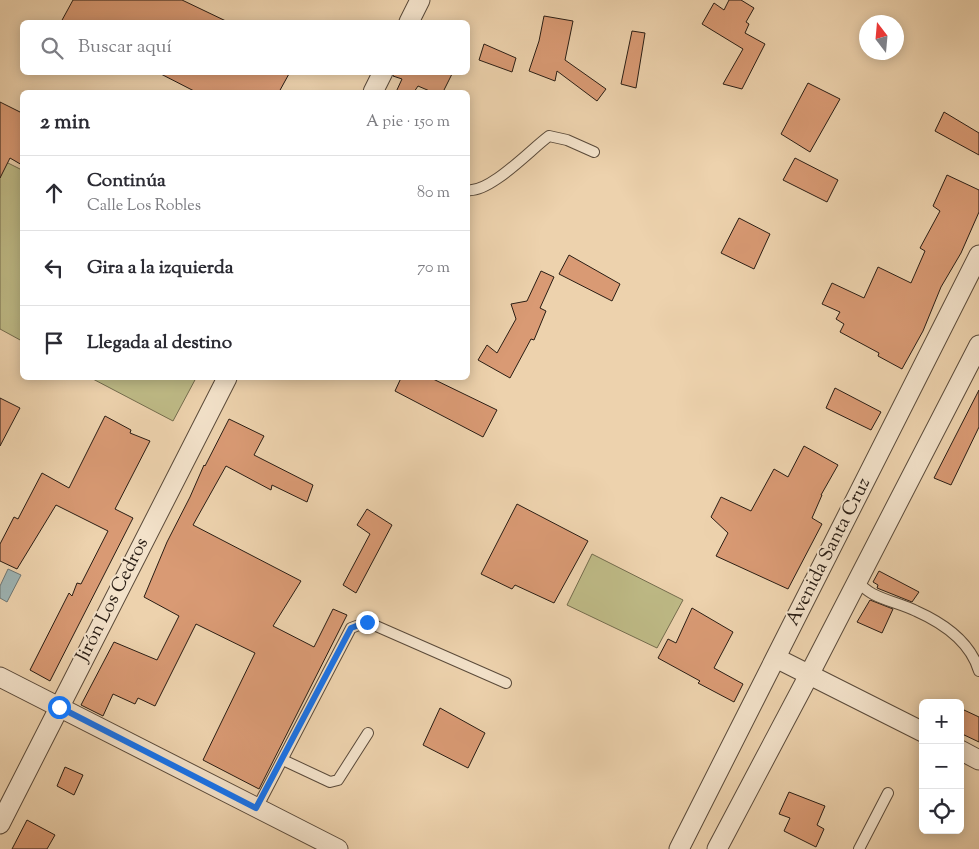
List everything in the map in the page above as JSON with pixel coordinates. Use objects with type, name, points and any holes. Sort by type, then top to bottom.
[{"type":"street","points":[[410,20],[420,0]]},
{"type":"street","points":[[374,90],[382,75]]},
{"type":"street","name":"Avenida Santa Cruz","points":[[679,849],[979,255]]},
{"type":"street","name":"Avenida Santa Cruz","points":[[717,849],[979,345]]},
{"type":"street","name":"Jirón Los Cedros","points":[[0,824],[226,380]]},
{"type":"street","points":[[776,658],[919,730]]},
{"type":"street","points":[[0,677],[338,849]]},
{"type":"street","points":[[964,752],[979,760]]},
{"type":"lane","points":[[470,190],[474,191],[487,186],[549,136],[567,140],[594,152]]},
{"type":"lane","points":[[857,582],[872,594],[916,610],[961,638],[977,663],[979,670]]},
{"type":"lane","points":[[256,808],[351,628],[367,622],[506,683]]},
{"type":"lane","points":[[283,760],[330,782],[334,782],[338,780],[368,733]]},
{"type":"lane","points":[[859,849],[888,793]]},
{"type":"shaded area","points":[[0,159],[20,169],[20,340],[0,329]]},
{"type":"shaded area","points":[[95,380],[195,380],[173,421]]},
{"type":"shaded area","points":[[592,554],[683,600],[657,648],[567,605]]},
{"type":"water","points":[[8,569],[21,575],[7,602],[0,598],[0,586]]},
{"type":"building","points":[[73,0],[182,0],[224,20],[62,20]]},
{"type":"building","points":[[729,0],[741,0],[754,8],[746,22],[749,24],[745,33],[765,44],[742,89],[723,84],[743,49],[702,24],[714,3],[724,10]]},
{"type":"building","points":[[544,16],[573,21],[565,60],[606,89],[597,101],[557,71],[555,81],[529,71],[539,41]]},
{"type":"building","points":[[632,31],[645,33],[636,88],[621,84]]},
{"type":"building","points":[[484,44],[516,58],[512,72],[479,60]]},
{"type":"building","points":[[163,75],[288,75],[280,90],[192,90]]},
{"type":"building","points":[[452,75],[444,90],[427,90],[418,86],[415,90],[397,90],[402,79],[393,76]]},
{"type":"building","points":[[808,83],[840,99],[810,152],[781,134]]},
{"type":"building","points":[[0,102],[20,112],[20,164],[10,158],[0,178]]},
{"type":"building","points":[[944,112],[979,133],[979,155],[935,131]]},
{"type":"building","points":[[795,158],[838,180],[827,202],[783,180]]},
{"type":"building","points":[[947,175],[979,190],[979,212],[961,253],[941,287],[923,331],[902,369],[878,356],[879,353],[840,332],[844,324],[836,319],[840,312],[822,304],[832,283],[864,298],[878,267],[911,283],[925,251],[920,248],[940,211],[933,206]]},
{"type":"building","points":[[739,218],[770,234],[754,269],[721,253]]},
{"type":"building","points":[[569,255],[620,284],[612,301],[559,274]]},
{"type":"building","points":[[541,271],[554,277],[540,308],[546,311],[534,340],[531,339],[510,378],[478,360],[487,345],[497,353],[516,319],[511,304],[527,301]]},
{"type":"building","points":[[400,380],[435,380],[497,410],[483,437],[395,391]]},
{"type":"building","points":[[835,388],[881,412],[871,430],[826,408]]},
{"type":"building","points":[[979,390],[979,427],[951,485],[934,478]]},
{"type":"building","points":[[0,398],[20,408],[0,446]]},
{"type":"building","points":[[105,416],[131,430],[130,433],[150,441],[115,509],[133,518],[50,681],[30,670],[69,593],[72,596],[77,583],[81,584],[108,531],[56,505],[17,569],[0,561],[0,544],[14,517],[18,519],[42,473],[69,488]]},
{"type":"building","points":[[229,419],[264,436],[254,455],[313,485],[307,502],[272,485],[271,490],[226,466],[193,525],[301,581],[273,626],[314,647],[333,609],[347,615],[259,789],[203,760],[255,653],[196,624],[155,706],[138,698],[135,704],[113,694],[103,716],[81,705],[114,642],[157,660],[179,616],[144,597],[167,542],[204,465]]},
{"type":"building","points":[[804,446],[838,465],[821,495],[812,518],[822,524],[788,589],[716,556],[728,533],[711,517],[721,497],[751,511],[774,469],[788,477]]},
{"type":"building","points":[[517,504],[588,541],[554,603],[515,585],[512,589],[481,574]]},
{"type":"building","points":[[367,509],[392,525],[356,593],[343,585],[370,534],[357,525]]},
{"type":"building","points":[[879,571],[919,592],[912,602],[877,588],[878,585],[873,582]]},
{"type":"building","points":[[870,600],[893,609],[882,633],[857,622]]},
{"type":"building","points":[[692,608],[733,632],[714,668],[743,684],[734,702],[698,683],[700,681],[658,658],[668,639],[676,643]]},
{"type":"building","points":[[440,708],[485,733],[468,768],[423,745]]},
{"type":"building","points":[[964,710],[979,717],[979,742],[964,735]]},
{"type":"building","points":[[65,767],[83,775],[74,795],[57,786]]},
{"type":"building","points":[[789,792],[825,806],[817,825],[824,829],[816,847],[784,831],[790,818],[779,814]]},
{"type":"building","points":[[27,820],[55,835],[47,849],[12,849]]},
{"type":"route","points":[[59,707],[256,808],[351,628],[367,622]]}]
